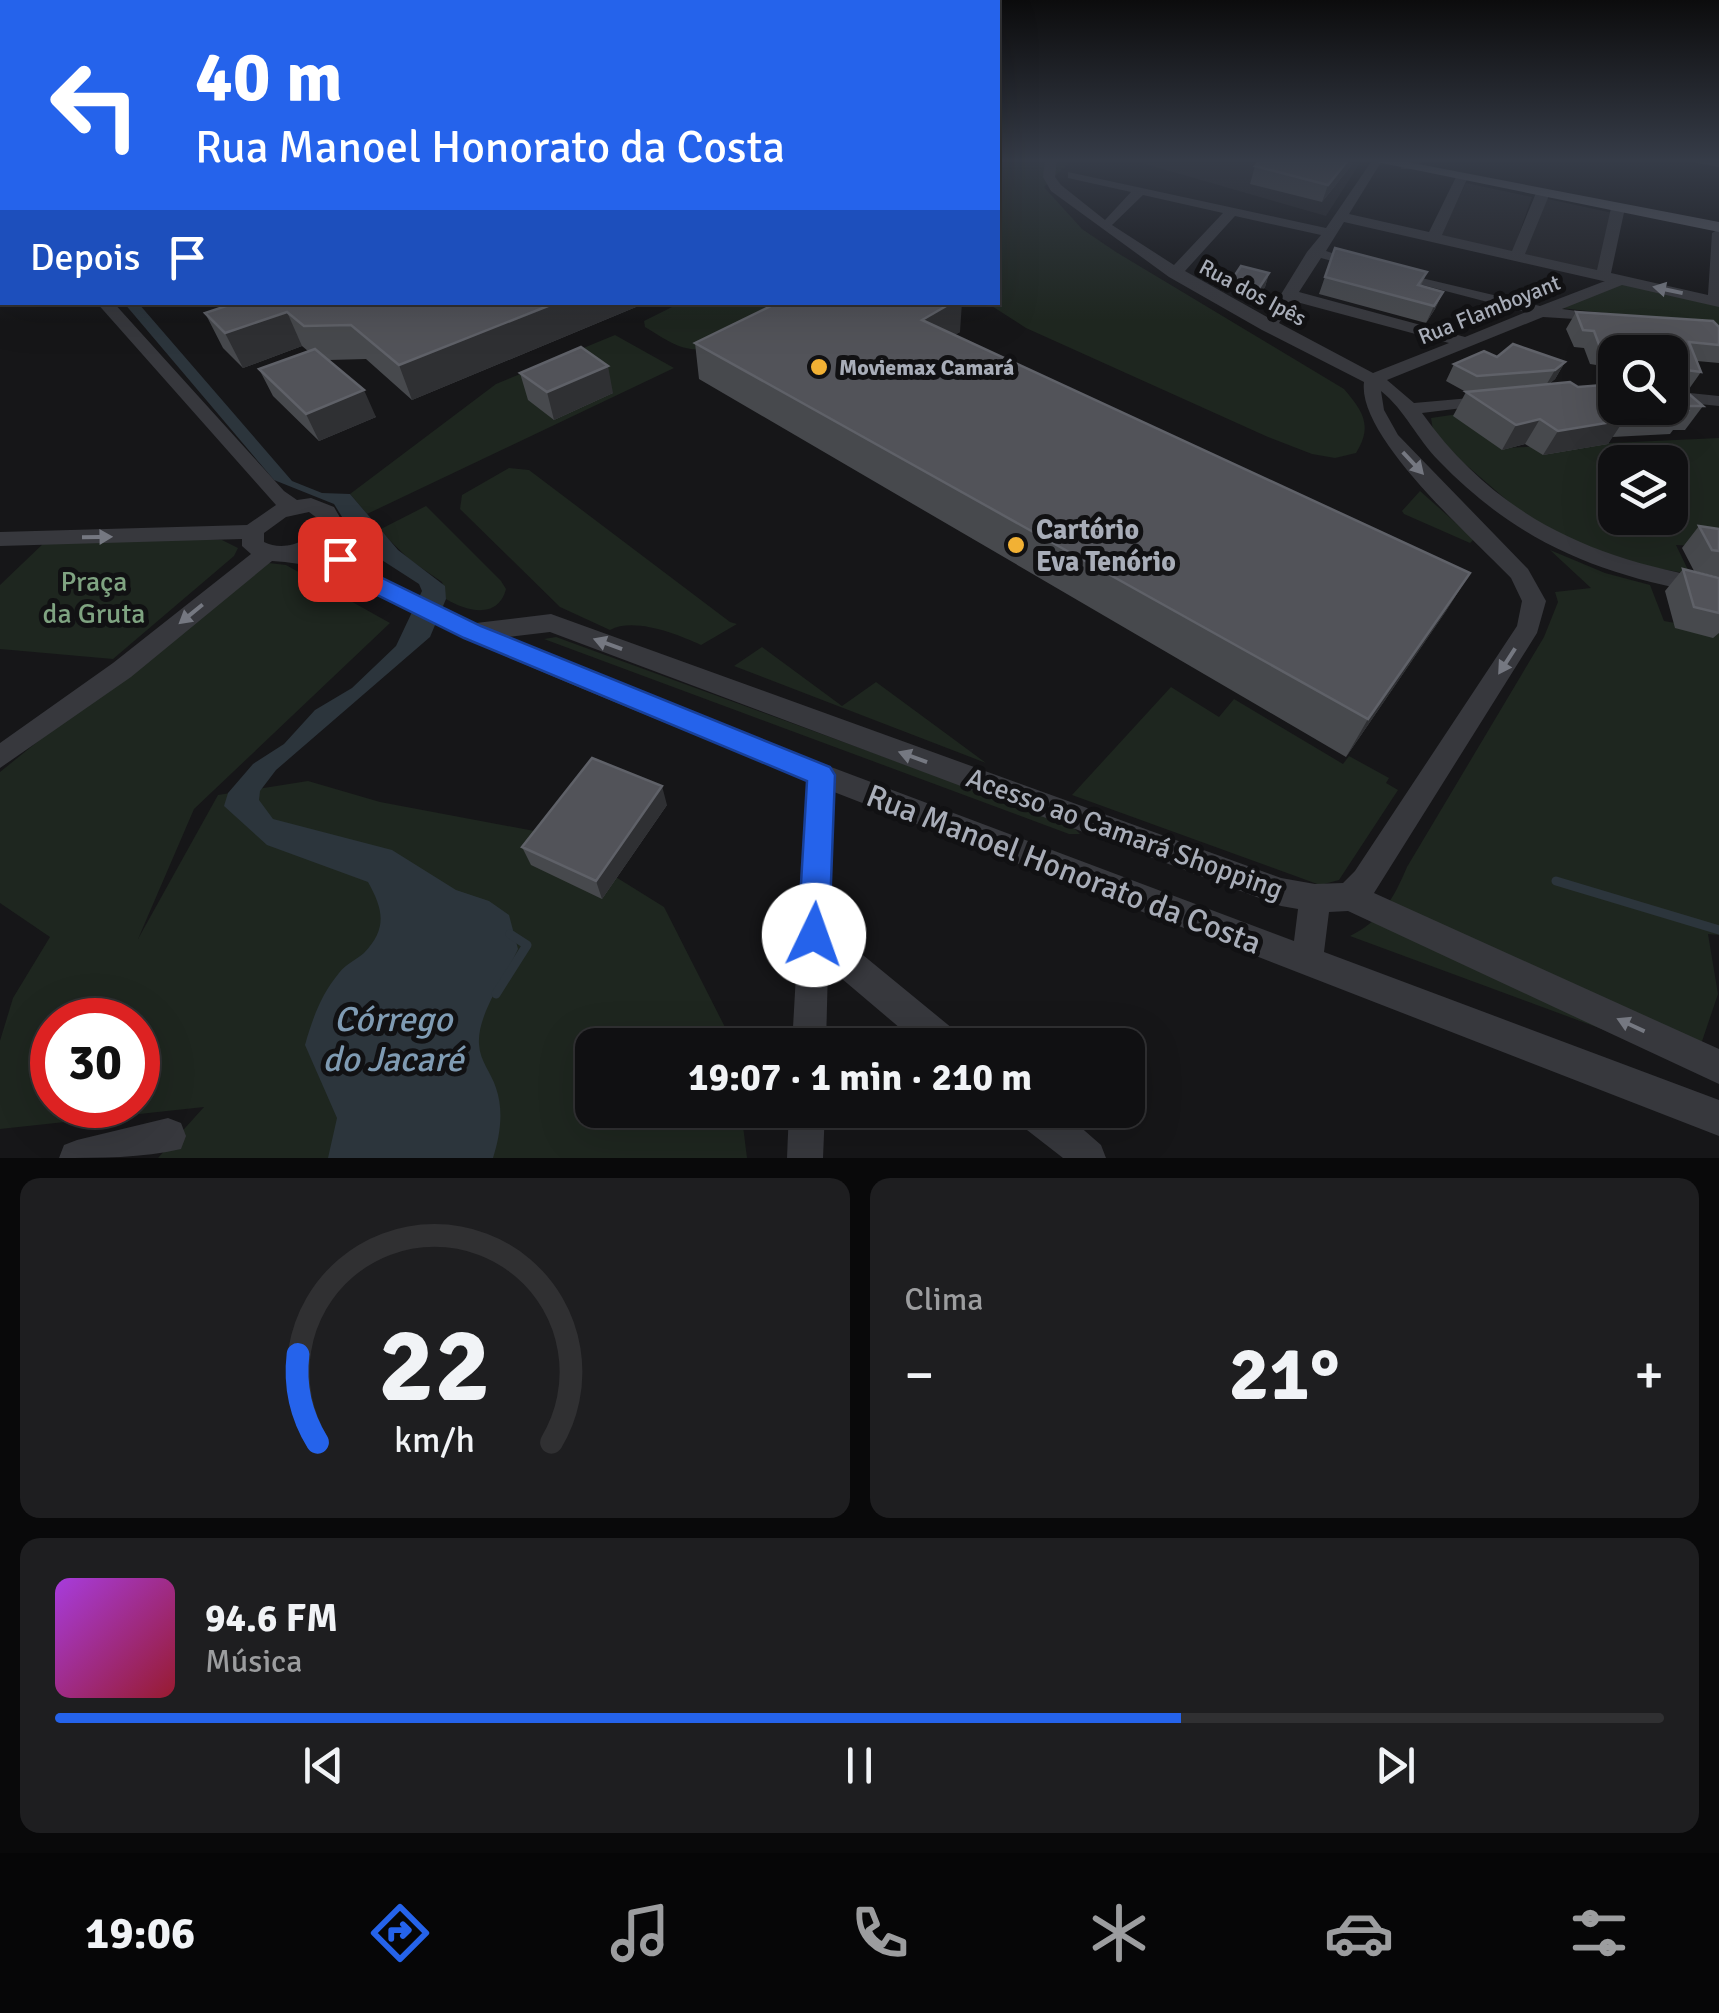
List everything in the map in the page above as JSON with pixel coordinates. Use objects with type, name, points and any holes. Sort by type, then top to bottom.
[{"type":"main road","points":[[1641,213],[1719,230]]},
{"type":"street","name":"Rua dos Ipês","points":[[1091,213],[1174,274],[1268,327],[1373,379],[1403,399],[1458,470],[1542,536],[1607,566],[1647,577],[1719,588]]},
{"type":"street","points":[[1112,228],[1123,213]]},
{"type":"street","points":[[1174,274],[1230,213]]},
{"type":"street","points":[[1241,213],[1329,233]]},
{"type":"street","points":[[1268,327],[1314,252],[1344,213]]},
{"type":"street","points":[[1434,238],[1445,213]]},
{"type":"street","points":[[1516,256],[1534,213]]},
{"type":"street","points":[[1612,278],[1618,213]]},
{"type":"street","points":[[1342,217],[1717,301],[1719,230]]},
{"type":"street","points":[[1314,252],[1542,312],[1621,320]]},
{"type":"street","name":"Rua Flamboyant","points":[[1373,379],[1477,343],[1612,278]]},
{"type":"street","points":[[1287,294],[1477,343]]},
{"type":"street","points":[[107,305],[281,506]]},
{"type":"street","points":[[1373,379],[1370,394],[1375,413],[1390,438],[1520,574],[1534,601],[1530,627],[1366,881],[1350,897],[1719,1067]]},
{"type":"street","points":[[1688,397],[1719,400]]},
{"type":"street","points":[[1408,409],[1508,398]]},
{"type":"street","points":[[0,540],[253,532],[281,506],[311,505],[328,512],[332,525],[319,541],[280,553],[0,757]]},
{"type":"street","points":[[253,532],[253,546],[280,553]]},
{"type":"street","name":"Rua Manoel Honorato da Costa","points":[[319,541],[362,577]]},
{"type":"street","name":"Rua Manoel Honorato da Costa","points":[[280,553],[362,577],[460,626],[821,775],[1719,1118]]},
{"type":"street","name":"Acesso ao Camará Shopping","points":[[460,626],[551,623],[1281,892],[1315,898],[1350,897]]},
{"type":"street","points":[[810,1028],[821,775]]},
{"type":"street","points":[[1307,962],[1315,898]]},
{"type":"street","points":[[814,935],[926,1028]]},
{"type":"street","points":[[805,1158],[806,1128]]},
{"type":"street","points":[[1055,1128],[1088,1158]]},
{"type":"street","points":[[77,1158],[168,1136]]},
{"type":"shaded area","points":[[1451,213],[1526,213],[1512,254],[1439,238]]},
{"type":"shaded area","points":[[1538,213],[1613,213],[1601,274],[1524,256]]},
{"type":"green space","points":[[1000,213],[1068,213],[1082,229],[1116,252],[1344,389],[1364,419],[1364,435],[1356,453],[1335,458],[1312,454],[1026,328],[990,305],[1000,305]]},
{"type":"green space","points":[[1620,283],[1719,305],[1719,326],[1561,308]]},
{"type":"green space","points":[[676,305],[800,305],[705,349],[674,344],[645,327],[644,321]]},
{"type":"green space","points":[[615,335],[674,368],[367,514],[350,494],[496,384]]},
{"type":"green space","points":[[1458,414],[1502,448],[1719,438],[1719,547],[1676,545],[1690,574],[1615,561],[1531,521],[1458,458],[1433,430],[1431,418]]},
{"type":"green space","points":[[509,468],[529,470],[737,624],[701,645],[643,626],[610,630],[560,607],[460,509],[462,495]]},
{"type":"green space","points":[[1420,491],[1474,539],[1470,543],[1404,514],[1402,511]]},
{"type":"green space","points":[[426,506],[501,581],[506,589],[496,605],[480,610],[446,599],[442,582],[410,560],[379,530]]},
{"type":"green space","name":"Praça da Gruta","points":[[222,540],[238,548],[234,556],[113,659],[0,649],[0,585],[46,541]]},
{"type":"green space","points":[[1550,550],[1605,573],[1650,585],[1664,621],[1719,631],[1719,935],[1708,934],[1718,994],[1696,1059],[1683,1059],[1350,936],[1378,916],[1391,898],[1544,637],[1558,602],[1555,592],[1591,588]]},
{"type":"green space","points":[[260,562],[286,565],[390,623],[194,809],[138,939],[218,795],[308,781],[380,802],[545,833],[664,907],[725,1028],[575,1028],[575,1128],[743,1128],[747,1158],[158,1158],[204,1107],[160,1112],[160,998],[30,998],[30,1126],[0,1129],[0,1041],[13,998],[50,937],[0,903],[0,772]]},
{"type":"green space","points":[[556,637],[1071,825],[1080,834],[1069,834],[544,639]]},
{"type":"green space","points":[[762,647],[842,706],[876,682],[986,763],[734,666]]},
{"type":"green space","points":[[1171,687],[1219,717],[1234,699],[1343,764],[1349,756],[1389,778],[1386,783],[1398,790],[1339,880],[1320,885],[1072,795]]},
{"type":"water","name":"Córrego do Jacaré","points":[[126,305],[140,305],[292,481],[322,493],[350,494],[398,550],[445,586],[446,599],[430,637],[276,770],[260,791],[259,800],[273,819],[392,850],[456,890],[489,901],[509,915],[518,949],[487,1008],[479,1044],[500,1106],[493,1158],[328,1158],[337,1118],[305,1045],[327,990],[377,935],[380,910],[368,882],[267,845],[224,806],[228,793],[253,764],[284,744],[315,710],[352,688],[396,646],[422,591],[419,584],[360,546],[334,504],[274,480]]},
{"type":"building","points":[[1335,248],[1427,272],[1418,285],[1443,292],[1434,306],[1325,277]]},
{"type":"building","points":[[1241,266],[1269,273],[1257,291],[1233,278]]},
{"type":"building","points":[[229,305],[550,305],[399,365],[351,325],[304,326],[287,312],[225,333],[205,313]]},
{"type":"building","points":[[773,305],[948,305],[922,320],[1470,573],[1368,719],[695,343]]},
{"type":"building","points":[[1576,312],[1713,321],[1719,327],[1719,345],[1689,342],[1701,372],[1688,370],[1688,335],[1598,335],[1598,342],[1594,331],[1583,330]]},
{"type":"building","points":[[1513,344],[1565,362],[1555,370],[1477,376],[1454,364],[1484,351],[1497,357]]},
{"type":"building","points":[[581,347],[608,366],[547,392],[520,373]]},
{"type":"building","points":[[315,349],[364,390],[306,414],[259,369]]},
{"type":"building","points":[[1570,382],[1578,387],[1598,385],[1598,424],[1558,431],[1540,419],[1516,425],[1466,392]]},
{"type":"building","points":[[1688,393],[1703,406],[1688,406]]},
{"type":"building","points":[[1699,526],[1719,529],[1719,551],[1712,550]]},
{"type":"building","points":[[1683,569],[1719,578],[1719,613],[1694,607]]},
{"type":"building","points":[[592,758],[662,786],[596,881],[522,847]]},
{"type":"waterway","points":[[1556,881],[1719,930]]},
{"type":"waterway","name":"Córrego do Jacaré","points":[[496,994],[527,945],[510,934]]},
{"type":"place","name":"Moviemax Camará","points":[[819,367]]},
{"type":"place","name":"Cartório Eva Tenório","points":[[1016,545]]},
{"type":"route","points":[[340,559],[362,577],[473,632],[821,775],[814,935]]}]
